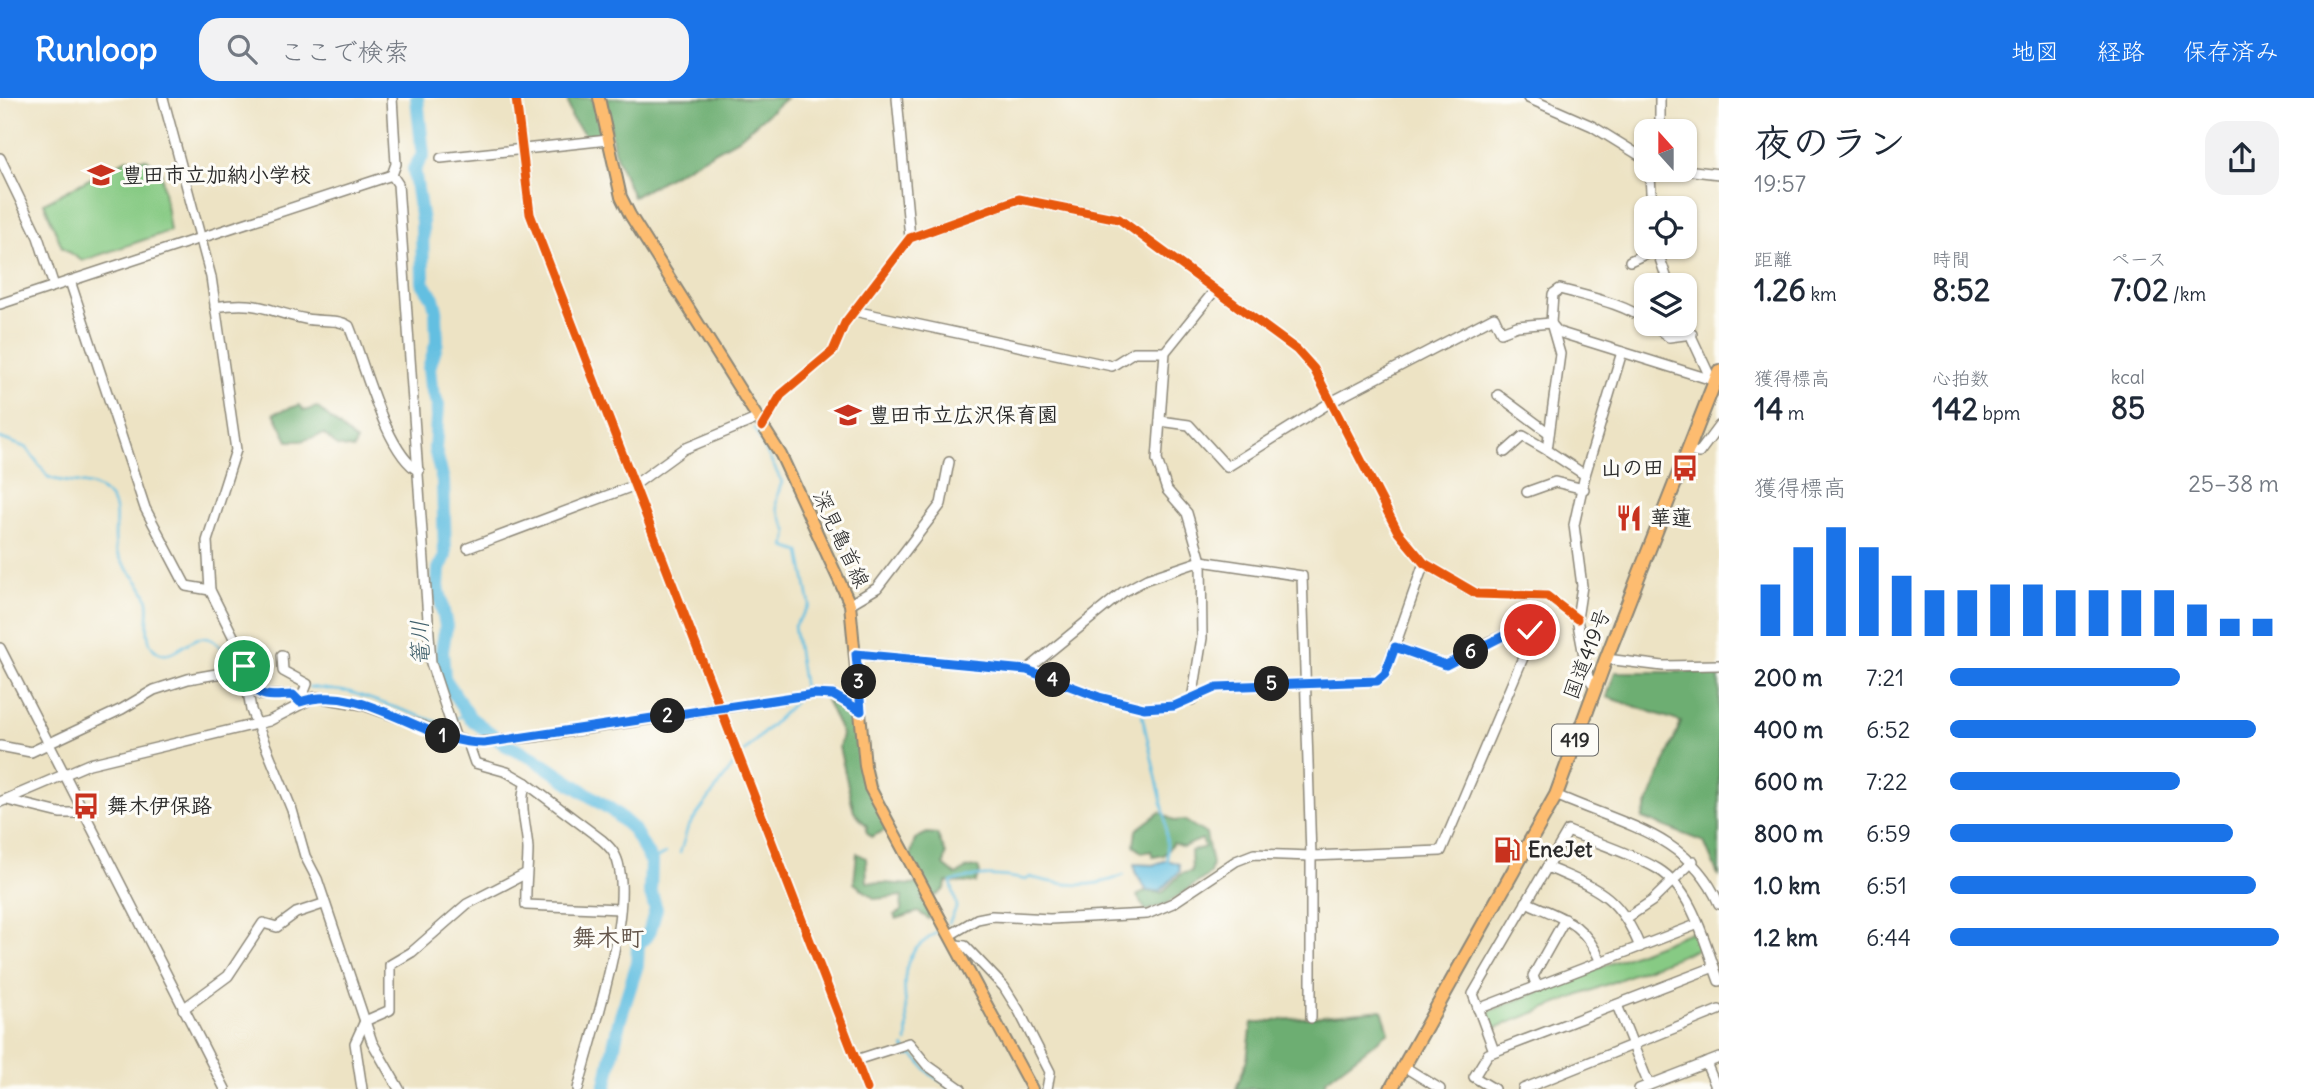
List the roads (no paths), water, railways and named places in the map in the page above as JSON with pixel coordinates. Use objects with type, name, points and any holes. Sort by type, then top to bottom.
[{"type":"highway","name":"国道419号","points":[[1391,1089],[1556,794],[1714,378]]},
{"type":"main road","name":"深見亀首線","points":[[599,98],[621,197],[781,455],[850,604],[865,766],[870,788],[892,824],[915,876],[956,945],[1032,1089]]},
{"type":"street","points":[[163,98],[201,238],[215,307],[236,450],[207,541],[210,590],[242,654],[256,724],[292,810],[323,904],[356,986],[365,1021],[382,1065],[399,1089]]},
{"type":"street","points":[[392,98],[396,164],[392,175]]},
{"type":"street","points":[[516,98],[530,214],[867,1089]]},
{"type":"street","points":[[897,98],[910,238]]},
{"type":"street","points":[[1528,98],[1592,126],[1634,152]]},
{"type":"street","points":[[1660,98],[1660,119]]},
{"type":"street","points":[[441,158],[608,140]]},
{"type":"street","points":[[0,158],[38,237],[54,286]]},
{"type":"street","points":[[1698,172],[1719,174]]},
{"type":"street","points":[[0,304],[392,175]]},
{"type":"street","points":[[392,175],[398,184],[431,663],[456,739]]},
{"type":"street","points":[[468,548],[633,486],[684,449],[759,423],[781,395],[833,351],[854,311],[910,238],[1019,199],[1119,219],[1297,350],[1314,369],[1398,532],[1424,563],[1477,594],[1547,596],[1577,619]]},
{"type":"street","points":[[1630,261],[1634,259]]},
{"type":"street","points":[[69,281],[145,508],[186,586],[210,590]]},
{"type":"street","points":[[1192,699],[1202,638],[1200,561],[1187,513],[1167,490],[1157,460],[1165,352],[1215,289]]},
{"type":"street","points":[[1547,450],[1560,354],[1551,324],[1553,293],[1560,289],[1634,314]]},
{"type":"street","points":[[215,307],[243,302],[299,317],[342,322],[349,326],[382,416],[408,463],[419,471]]},
{"type":"street","points":[[854,311],[1112,366],[1134,352],[1165,352]]},
{"type":"street","points":[[1160,421],[1189,425],[1227,467],[1331,402],[1494,317],[1501,332],[1517,326],[1551,324]]},
{"type":"street","points":[[1551,324],[1558,332],[1714,378]]},
{"type":"street","points":[[1693,336],[1714,378]]},
{"type":"street","points":[[1595,687],[1588,677],[1577,619],[1582,586],[1574,525],[1585,475],[1622,352]]},
{"type":"street","points":[[1498,395],[1549,433]]},
{"type":"street","points":[[1688,451],[1699,453],[1719,426]]},
{"type":"street","points":[[1505,452],[1523,436],[1585,475]]},
{"type":"street","points":[[850,604],[877,588],[941,504],[949,462]]},
{"type":"street","points":[[1527,492],[1555,482],[1584,489]]},
{"type":"street","points":[[1027,670],[1123,592],[1147,579],[1200,561],[1302,576],[1311,856],[1311,1018]]},
{"type":"street","points":[[856,654],[1027,670],[1099,697],[1144,708],[1174,706],[1217,687],[1377,681],[1385,674],[1424,563]]},
{"type":"street","points":[[950,935],[977,919],[992,916],[1050,919],[1147,914],[1172,903],[1244,857],[1441,850],[1533,634],[1526,630],[1509,633],[1446,665],[1395,647]]},
{"type":"street","points":[[0,648],[225,1089]]},
{"type":"street","points":[[282,655],[283,671],[303,682],[300,702]]},
{"type":"street","points":[[1606,659],[1663,666],[1719,664]]},
{"type":"street","points":[[0,747],[27,752],[48,745],[154,690],[188,679],[245,669]]},
{"type":"street","points":[[248,685],[261,695],[293,695],[300,702]]},
{"type":"street","points":[[3,801],[89,764],[270,721],[300,702],[315,697],[345,700],[469,743],[534,737],[825,693],[861,711]]},
{"type":"street","points":[[469,743],[472,759],[479,766],[507,772],[526,783],[611,848],[621,875],[620,909],[597,1017],[578,1089]]},
{"type":"street","points":[[526,783],[526,905],[620,909]]},
{"type":"street","points":[[1556,794],[1671,843],[1693,861],[1709,880],[1719,904]]},
{"type":"street","points":[[3,801],[60,813],[82,813]]},
{"type":"street","points":[[1494,1051],[1473,994],[1568,831],[1657,869],[1672,881],[1686,901],[1719,981]]},
{"type":"street","points":[[1628,917],[1652,901],[1693,861]]},
{"type":"street","points":[[1547,867],[1605,893],[1628,917],[1640,947]]},
{"type":"street","points":[[362,1089],[355,1043],[365,1021],[390,1010],[390,965],[412,952],[467,904],[525,874]]},
{"type":"street","points":[[1526,902],[1577,924],[1592,939],[1601,962]]},
{"type":"street","points":[[183,1009],[228,976],[264,923],[277,927],[296,913],[323,904]]},
{"type":"street","points":[[1537,987],[1534,976],[1564,919]]},
{"type":"street","points":[[1478,1009],[1696,925]]},
{"type":"street","points":[[956,945],[965,946],[1004,987],[1050,1072],[1047,1089]]},
{"type":"street","points":[[1494,1089],[1474,1077],[1489,1054],[1494,1051],[1714,967]]},
{"type":"street","points":[[1617,1006],[1649,1085]]},
{"type":"street","points":[[1523,1089],[1719,1010]]},
{"type":"street","points":[[856,1060],[907,1042],[927,1065],[961,1089]]},
{"type":"street","points":[[1639,1089],[1719,1058]]},
{"type":"street","points":[[1706,1063],[1717,1089]]},
{"type":"street","points":[[1403,1066],[1440,1089]]},
{"type":"street","points":[[1667,1078],[1671,1089]]},
{"type":"water","points":[[1167,860],[1179,864],[1180,871],[1160,891],[1147,891],[1135,872],[1134,864],[1153,865]]},
{"type":"waterway","name":"篭川","points":[[417,98],[423,155],[414,169],[422,222],[423,283],[433,298],[436,310],[437,342],[429,368],[431,387],[438,405],[435,449],[443,481],[445,556],[439,569],[438,586],[446,626],[442,651],[444,678],[470,718],[506,745],[533,758],[613,811],[633,829],[651,861],[650,891],[656,909],[649,933],[638,944],[637,965],[619,1022],[605,1089]]},
{"type":"waterway","points":[[754,428],[782,482],[776,503],[788,532],[785,547],[800,552],[810,605],[794,626],[804,689]]},
{"type":"waterway","points":[[0,438],[27,448],[48,477],[91,485],[110,498],[115,512],[117,552],[146,595],[148,633],[154,649],[161,654],[168,654],[196,639],[204,638],[219,645],[238,667]]},
{"type":"waterway","points":[[251,679],[260,690]]},
{"type":"waterway","points":[[309,687],[350,692],[446,725]]},
{"type":"waterway","points":[[743,753],[795,702]]},
{"type":"waterway","points":[[1142,715],[1165,816],[1168,863]]},
{"type":"waterway","points":[[455,719],[461,716],[470,718]]},
{"type":"waterway","points":[[680,853],[688,827],[735,763]]},
{"type":"waterway","points":[[651,861],[666,853]]},
{"type":"waterway","points":[[949,923],[957,906],[951,882],[960,879],[988,876],[1026,880],[1030,877],[1077,885],[1124,875]]},
{"type":"waterway","points":[[907,1042],[904,984],[908,962],[914,951],[940,930]]},
{"type":"waterway","points":[[904,1047],[908,1056],[913,1055],[931,1075],[952,1088]]},
{"type":"place","name":"豊田市立加納小学校","points":[[101,175]]},
{"type":"place","name":"豊田市立広沢保育園","points":[[848,415]]},
{"type":"place","name":"山の田","points":[[1685,468]]},
{"type":"place","name":"華蓮","points":[[1629,518]]},
{"type":"place","name":"舞木伊保路","points":[[86,806]]},
{"type":"place","name":"EneJet","points":[[1507,850]]},
{"type":"district","name":"舞木町","points":[[608,938]]}]
